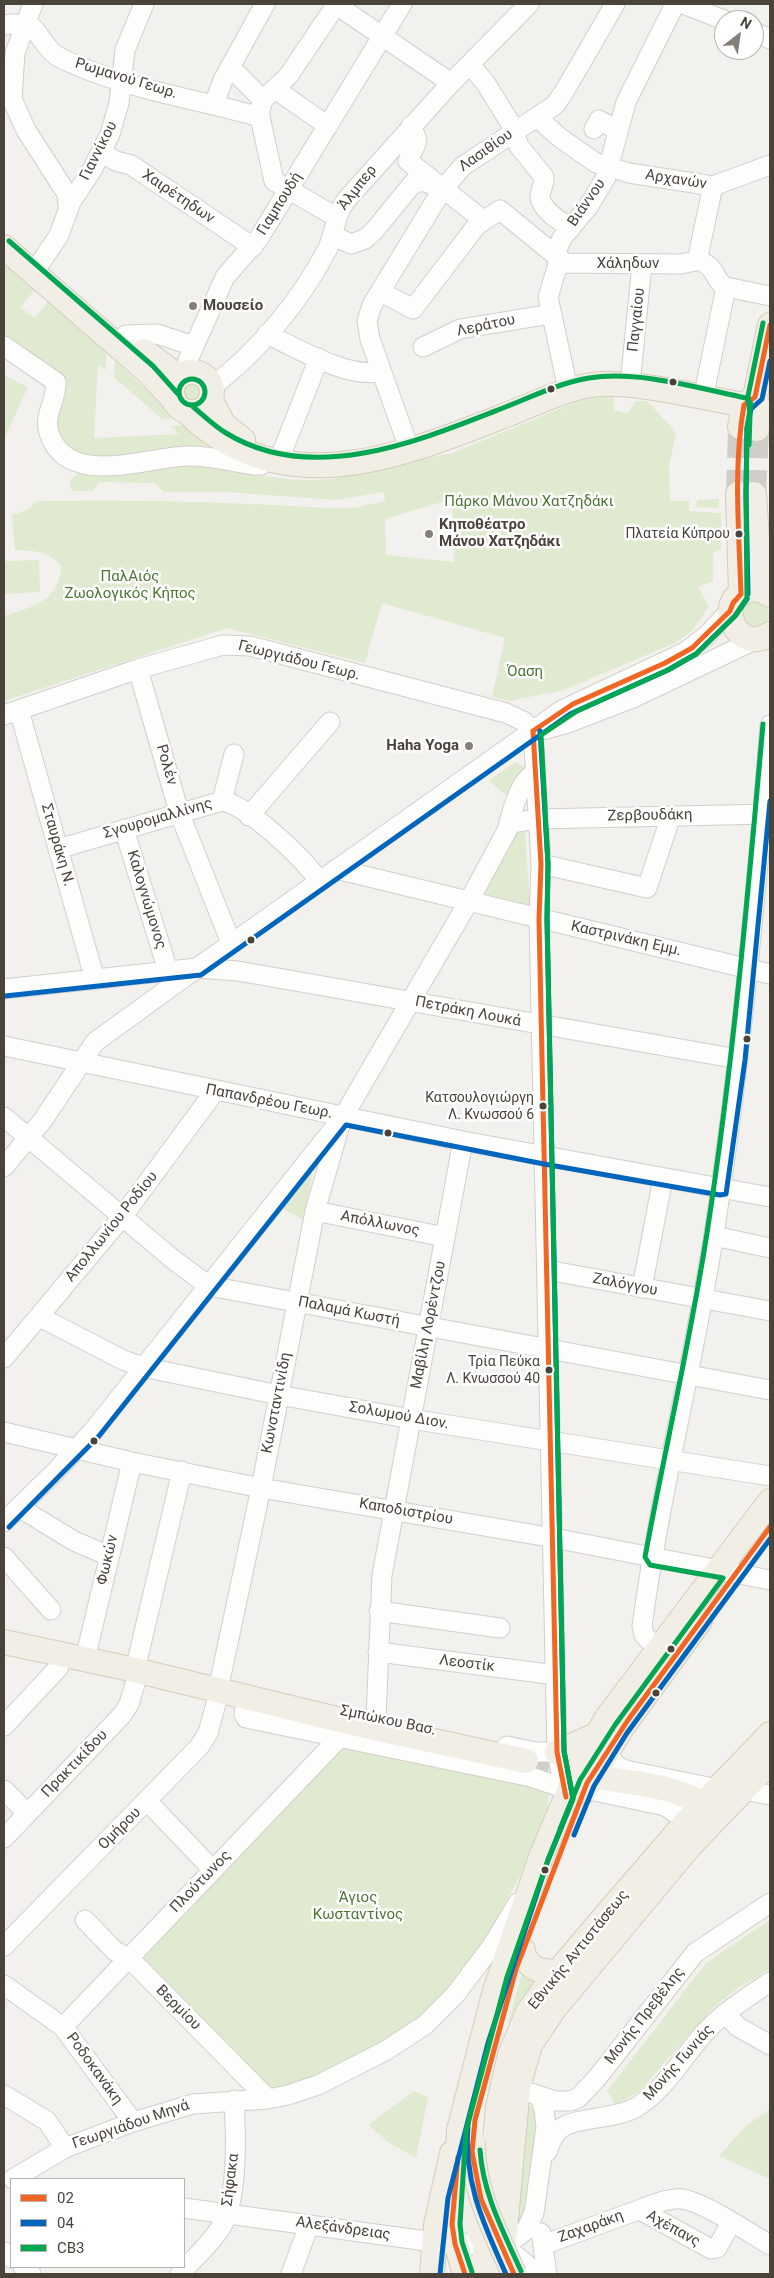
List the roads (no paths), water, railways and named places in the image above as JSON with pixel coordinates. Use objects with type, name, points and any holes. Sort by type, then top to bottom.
[{"type":"main road","points":[[4,230],[126,335],[185,374],[205,376],[220,420],[238,437],[276,455],[334,466],[367,461],[427,444],[562,392],[594,384],[627,385],[753,412]]},
{"type":"main road","points":[[4,247],[148,372],[204,428],[225,443],[248,454],[339,454],[371,450],[472,418],[566,380],[601,373],[632,375],[705,388],[753,412]]},
{"type":"main road","points":[[753,412],[770,328]]},
{"type":"main road","points":[[180,406],[173,387],[185,374]]},
{"type":"main road","points":[[180,406],[199,411],[211,394]]},
{"type":"main road","points":[[767,638],[746,637],[736,629],[736,602],[746,494],[759,568],[768,593]]},
{"type":"main road","points":[[736,602],[753,589],[768,593]]},
{"type":"main road","points":[[535,1762],[602,1744],[728,1572],[770,1501]]},
{"type":"main road","points":[[514,2274],[481,2199],[474,2172],[472,2146],[475,2120],[520,1959],[602,1744],[658,1649],[770,1527]]},
{"type":"main road","name":"Σμπώκου Βασ.","points":[[4,1642],[85,1659],[135,1677]]},
{"type":"main road","name":"Σμπώκου Βασ.","points":[[4,1656],[58,1667],[135,1677],[535,1762]]},
{"type":"main road","name":"Σμπώκου Βασ.","points":[[217,1695],[245,1707],[535,1762]]},
{"type":"main road","name":"Εθνικής Αντιστάσεως","points":[[501,2274],[495,2245],[509,2089],[510,2055],[522,2025],[534,2003],[558,1971],[705,1811],[770,1734]]},
{"type":"main road","name":"Εθνικής Αντιστάσεως","points":[[509,2089],[530,2045],[545,2021],[705,1811],[744,1790],[770,1762]]},
{"type":"main road","points":[[465,2274],[445,2243],[441,2197],[494,1994],[541,1857],[584,1787]]},
{"type":"main road","name":"Σμπώκου Βασ.","points":[[584,1787],[679,1792],[705,1811]]},
{"type":"main road","points":[[520,1959],[525,1959],[534,1967],[546,1972],[558,1971]]},
{"type":"main road","points":[[432,2274],[445,2243],[458,2158],[459,2130]]},
{"type":"main road","points":[[458,2158],[467,2207],[495,2245]]},
{"type":"main road","name":"Εθνικής Αντιστάσεως","points":[[483,2274],[495,2245]]},
{"type":"street","points":[[33,4],[15,53],[12,104],[67,194],[68,206]]},
{"type":"street","name":"Γιαννίκου","points":[[41,262],[61,231],[68,206],[101,152],[115,120],[127,43],[144,4]]},
{"type":"street","points":[[214,104],[230,67],[266,4]]},
{"type":"street","points":[[442,190],[426,182],[417,181],[365,239],[348,244],[334,226],[289,190],[275,182],[272,177],[266,102],[289,75],[336,4],[381,37],[451,83]]},
{"type":"street","name":"Γιαμπουδή","points":[[185,374],[194,346],[225,277],[253,247],[402,4]]},
{"type":"street","name":"Λασιθίου","points":[[406,440],[372,345],[367,321],[369,313],[442,190],[463,166],[512,132],[538,118],[561,97],[612,4]]},
{"type":"street","name":"Βιάννου","points":[[566,380],[548,297],[557,268],[555,253],[558,245],[593,199],[609,168],[617,130],[626,102],[675,4]]},
{"type":"street","points":[[683,4],[714,16]]},
{"type":"street","name":"Άλμπερ","points":[[211,394],[267,334],[301,292],[327,250],[334,226],[348,198],[521,6]]},
{"type":"street","points":[[4,25],[26,25]]},
{"type":"street","name":"Ρωμανού Γεωρ.","points":[[26,25],[36,30],[50,50],[62,58],[121,81],[214,104],[266,102]]},
{"type":"street","points":[[470,64],[486,84],[510,124],[519,146],[544,177],[540,193],[542,202],[553,216],[571,228]]},
{"type":"street","points":[[230,67],[266,102],[328,126]]},
{"type":"street","name":"Αρχανών","points":[[538,118],[596,164],[609,168],[713,186],[770,164]]},
{"type":"street","points":[[594,129],[600,120],[617,130]]},
{"type":"street","points":[[412,126],[418,139],[418,145],[408,161],[442,190],[483,220]]},
{"type":"street","name":"Χαιρέτηδων","points":[[101,152],[116,161],[131,165],[253,247]]},
{"type":"street","points":[[713,186],[712,198],[699,242],[698,254],[700,260],[710,268],[722,285],[770,296]]},
{"type":"street","points":[[380,292],[413,309],[483,220],[500,210],[556,258]]},
{"type":"street","name":"Χάληδων","points":[[556,258],[568,264],[689,264],[700,260]]},
{"type":"street","name":"Παγγαίου","points":[[632,375],[642,264]]},
{"type":"street","points":[[705,388],[726,287]]},
{"type":"street","name":"Λεράτου","points":[[423,347],[460,329],[551,314]]},
{"type":"street","points":[[126,335],[157,334],[194,346]]},
{"type":"street","points":[[267,334],[319,358],[363,373],[381,371]]},
{"type":"street","points":[[4,346],[56,382],[56,392],[47,418],[49,433],[62,454],[75,463],[106,465],[198,456],[261,465],[276,455],[319,358]]},
{"type":"street","points":[[4,1167],[55,1103],[79,1062],[91,1046],[106,1032],[573,704],[684,652],[706,636],[736,602]]},
{"type":"street","points":[[533,732],[568,723],[633,698],[767,638]]},
{"type":"street","name":"Γεωργιάδου Γεωρ.","points":[[11,712],[138,669],[224,645],[250,646],[506,713],[523,720],[533,732]]},
{"type":"street","name":"Ρολέν","points":[[138,669],[179,812],[231,943]]},
{"type":"street","name":"Σταυράκη Ν.","points":[[11,712],[58,849],[96,980]]},
{"type":"street","points":[[250,816],[330,722]]},
{"type":"street","points":[[658,1649],[646,1638],[642,1628],[652,1558],[714,1236],[721,1188],[767,814],[770,725]]},
{"type":"street","points":[[533,732],[541,864],[539,919],[556,1675],[535,1762],[584,1787]]},
{"type":"street","points":[[222,801],[234,754]]},
{"type":"street","points":[[4,1522],[76,1450],[209,1286],[264,1213],[343,1117],[469,902],[508,826],[528,778],[535,773]]},
{"type":"street","name":"Σγουρομαλλίνης","points":[[58,849],[179,812],[222,801],[238,806],[292,850],[319,881]]},
{"type":"street","name":"Ζερβουδάκη","points":[[508,826],[515,821],[537,819],[767,814]]},
{"type":"street","points":[[541,864],[650,896],[672,816]]},
{"type":"street","name":"Καλογνώμονος","points":[[124,829],[168,971]]},
{"type":"street","name":"Καστρινάκη Εμμ.","points":[[336,869],[770,974]]},
{"type":"street","name":"Πετράκη Λουκά","points":[[4,989],[196,968],[238,971],[412,1001],[541,1026],[738,1059]]},
{"type":"street","name":"Παπανδρέου Γεωρ.","points":[[4,1046],[463,1141],[770,1197]]},
{"type":"street","name":"Απολλωνίου Ροδίου","points":[[4,1358],[122,1217],[215,1091]]},
{"type":"street","points":[[4,1117],[175,1261],[209,1286]]},
{"type":"street","name":"Κωνσταντινίδη","points":[[217,1695],[315,1211],[343,1117]]},
{"type":"street","name":"Μαβίλη Λορέντζου","points":[[376,1718],[379,1612],[393,1510],[463,1141]]},
{"type":"street","points":[[642,1288],[663,1178]]},
{"type":"street","name":"Απόλλωνος","points":[[315,1211],[445,1237]]},
{"type":"street","points":[[714,1236],[770,1248]]},
{"type":"street","name":"Ζαλόγγου","points":[[547,1270],[770,1311]]},
{"type":"street","name":"Παλαμά Κωστή","points":[[209,1286],[770,1390]]},
{"type":"street","name":"Σολωμού Διον.","points":[[40,1317],[123,1360],[143,1367],[279,1396],[411,1419],[551,1442],[671,1458],[770,1476]]},
{"type":"street","name":"Καποδιστρίου","points":[[4,1432],[76,1450],[260,1488],[554,1538],[770,1580]]},
{"type":"street","name":"Φωκών","points":[[85,1659],[132,1462]]},
{"type":"street","name":"Πρακτικίδου","points":[[4,1838],[122,1715],[129,1704],[182,1471]]},
{"type":"street","points":[[20,1508],[86,1547],[109,1556]]},
{"type":"street","points":[[4,1557],[51,1610]]},
{"type":"street","points":[[379,1612],[500,1628]]},
{"type":"street","name":"Λεοστίκ","points":[[378,1652],[556,1675]]},
{"type":"street","points":[[4,1726],[58,1667]]},
{"type":"street","name":"Σμπώκου Βασ.","points":[[217,1695],[272,1696],[376,1718],[535,1762],[584,1787]]},
{"type":"street","name":"Ομήρου","points":[[4,1946],[147,1801],[204,1740],[217,1695]]},
{"type":"street","name":"Σμπώκου Βασ.","points":[[245,1707],[244,1714],[246,1718],[340,1737],[535,1762]]},
{"type":"street","name":"Πλούτωνος","points":[[64,2027],[340,1737]]},
{"type":"street","points":[[602,1744],[616,1765],[705,1811]]},
{"type":"street","points":[[4,1790],[27,1814]]},
{"type":"street","points":[[744,1790],[770,1795]]},
{"type":"street","points":[[147,1801],[213,1870]]},
{"type":"street","name":"Γεωργιάδου Μηνά","points":[[15,2178],[65,2148],[133,2122],[193,2104],[268,2099],[301,2091],[329,2080],[385,2051],[424,2025],[456,1995],[484,1957],[516,1905],[541,1857]]},
{"type":"street","name":"Μονής Πρεβέλης","points":[[580,2096],[695,1953],[770,1903]]},
{"type":"street","name":"Βερμίου","points":[[85,1920],[115,1951],[129,1958],[268,2099]]},
{"type":"street","name":"Μονής Γωνιάς","points":[[542,2164],[552,2140],[560,2129],[572,2124],[628,2111],[646,2100],[725,2013],[770,1982]]},
{"type":"street","name":"Ροδοκανάκη","points":[[4,1985],[64,2027],[133,2122]]},
{"type":"street","points":[[725,2013],[738,2027],[770,2045]]},
{"type":"street","points":[[509,2089],[563,2102],[572,2101],[580,2096],[589,2121]]},
{"type":"street","points":[[4,2095],[47,2121],[65,2148]]},
{"type":"street","points":[[495,2245],[526,2230],[534,2213],[546,2127],[540,2097]]},
{"type":"street","name":"Σήφακα","points":[[180,2274],[220,2229],[227,2213],[235,2159],[234,2100]]},
{"type":"street","name":"Αχέπανς","points":[[640,2210],[666,2201],[683,2199],[769,2242]]},
{"type":"street","name":"Αλεξάνδρειας","points":[[185,2208],[445,2243],[495,2245]]},
{"type":"street","name":"Αχέπανς","points":[[640,2210],[711,2249],[717,2248],[731,2223]]},
{"type":"street","name":"Ζαχαράκη","points":[[543,2245],[640,2210]]},
{"type":"street","points":[[534,2213],[540,2227],[547,2274]]},
{"type":"street","points":[[291,2274],[309,2225]]},
{"type":"street","points":[[495,2245],[538,2274]]},
{"type":"tunnel","points":[[738,494],[740,427]]},
{"type":"tunnel","points":[[754,494],[757,429]]},
{"type":"tunnel","points":[[526,1761],[581,1773]]},
{"type":"place","name":"Μουσείο","points":[[193,306]]},
{"type":"place","name":"Κηποθέατρο Μάνου Χατζηδάκι","points":[[429,534]]},
{"type":"place","name":"Πλατεία Κύπρου","points":[[739,534]]},
{"type":"place","name":"Haha Yoga","points":[[469,746]]},
{"type":"place","name":"Κατσουλογιώργη Λ. Κνωσσού 6","points":[[543,1106]]},
{"type":"place","name":"Τρία Πεύκα Λ. Κνωσσού 40","points":[[549,1370]]},
{"type":"park label","name":"Πάρκο Μάνου Χατζηδάκι","points":[[529,502]]},
{"type":"park label","name":"ΠαλΑιός Ζωολογικός Κήπος","points":[[130,586]]},
{"type":"park label","name":"Όαση","points":[[525,672]]},
{"type":"park label","name":"Άγιος Κωσταντίνος","points":[[358,1906]]}]
